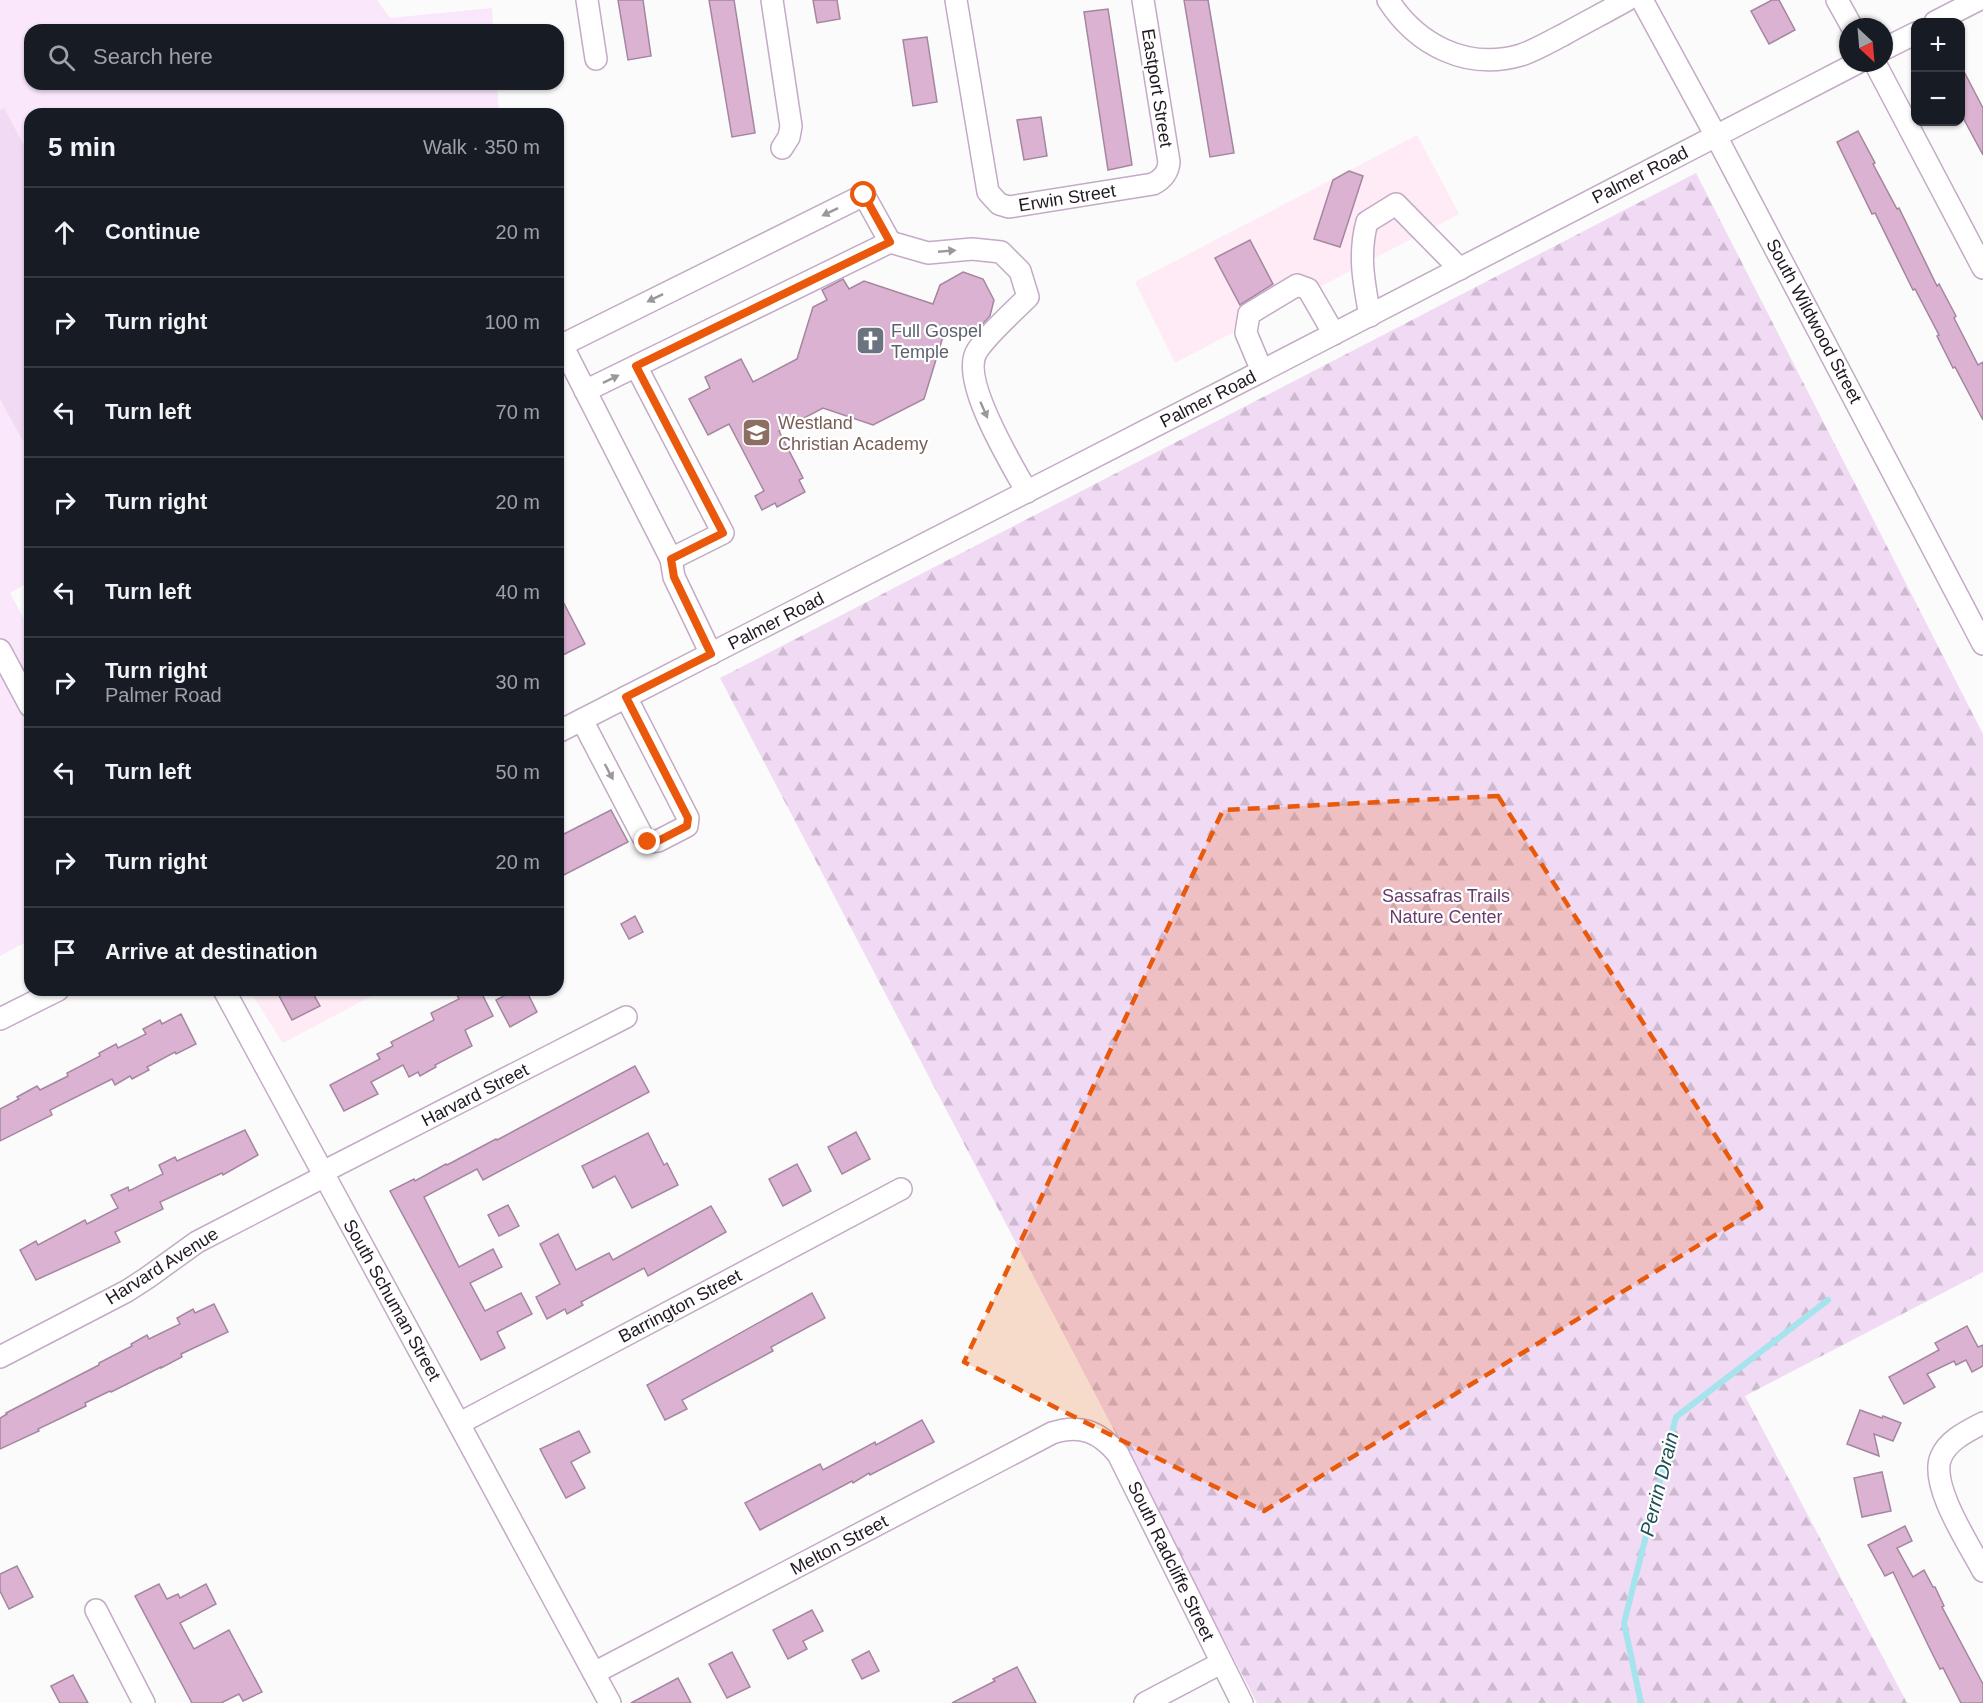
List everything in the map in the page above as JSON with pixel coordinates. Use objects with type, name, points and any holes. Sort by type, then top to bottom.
[{"type":"street","points":[[587,0],[596,59]]},
{"type":"street","points":[[772,0],[791,126],[789,138],[782,148]]},
{"type":"street","name":"Erwin Street","points":[[956,0],[988,192],[999,204],[1009,207],[1153,184],[1164,176]]},
{"type":"street","name":"Eastport Street","points":[[1143,0],[1169,162],[1168,171],[1164,176]]},
{"type":"street","points":[[1388,0],[1398,16],[1414,32],[1432,44],[1448,52],[1468,57],[1500,59],[1531,51],[1627,0]]},
{"type":"street","name":"South Wildwood Street","points":[[1642,0],[1716,135],[1983,644]]},
{"type":"street","points":[[1837,0],[1847,18]]},
{"type":"street","points":[[1943,18],[1978,0]]},
{"type":"street","points":[[1893,44],[1911,36]]},
{"type":"street","name":"Palmer Road","points":[[564,729],[1370,316],[1839,72]]},
{"type":"street","points":[[1880,72],[1983,268]]},
{"type":"street","points":[[564,344],[864,195],[890,242]]},
{"type":"street","points":[[1370,316],[1363,275],[1362,243],[1367,222],[1396,204],[1460,269]]},
{"type":"street","points":[[585,391],[890,242],[928,253],[972,249],[1001,252],[1020,271],[1028,297],[975,353],[974,368],[979,399],[1027,492]]},
{"type":"street","points":[[1262,371],[1245,333],[1249,314],[1298,285],[1308,289],[1334,334]]},
{"type":"street","points":[[564,349],[671,559],[674,577],[711,654]]},
{"type":"street","points":[[636,366],[723,533],[671,559]]},
{"type":"street","points":[[0,650],[24,695]]},
{"type":"street","points":[[582,720],[643,837],[648,842],[658,841],[687,826],[688,818],[626,697]]},
{"type":"street","points":[[0,1019],[46,996]]},
{"type":"street","name":"South Schuman Street","points":[[227,996],[610,1703]]},
{"type":"street","name":"Harvard Street","points":[[324,1174],[626,1017]]},
{"type":"street","name":"Harvard Avenue","points":[[0,1357],[127,1291],[197,1242],[324,1174]]},
{"type":"street","name":"Barrington Street","points":[[460,1423],[901,1189]]},
{"type":"street","points":[[1983,1422],[1951,1444],[1941,1458],[1938,1478],[1942,1494],[1983,1571]]},
{"type":"street","name":"Melton Street","points":[[594,1673],[1052,1433],[1074,1429],[1087,1430]]},
{"type":"street","name":"South Radcliffe Street","points":[[1087,1430],[1099,1435],[1118,1454],[1242,1703]]},
{"type":"street","points":[[96,1610],[144,1703]]},
{"type":"street","points":[[1145,1703],[1221,1663]]},
{"type":"highlighted area","points":[[1498,796],[1761,1207],[1264,1511],[964,1362],[1223,810]]},
{"type":"shaded area","points":[[0,0],[377,0],[390,18],[492,8],[493,24],[24,24],[24,90],[497,90],[499,108],[24,108],[24,585],[10,593],[24,619],[24,943],[0,956]]},
{"type":"shaded area","points":[[1417,135],[1459,214],[1175,363],[1135,282]]},
{"type":"shaded area","points":[[253,996],[372,996],[283,1043]]},
{"type":"green space","points":[[4,108],[24,146],[23,441],[0,399],[0,111]]},
{"type":"green space","name":"Sassafras Trails Nature Center","points":[[1696,173],[1983,734],[1983,1272],[1745,1396],[1907,1703],[1257,1703],[720,678]]},
{"type":"building","points":[[618,0],[643,0],[651,56],[628,60]]},
{"type":"building","points":[[709,0],[734,0],[755,133],[732,137]]},
{"type":"building","points":[[813,0],[837,0],[840,19],[817,23]]},
{"type":"building","points":[[1184,0],[1208,0],[1234,153],[1210,157]]},
{"type":"building","points":[[1772,0],[1779,0],[1795,30],[1769,44],[1751,11]]},
{"type":"building","points":[[1108,9],[1132,165],[1108,170],[1084,12]]},
{"type":"building","points":[[927,37],[937,102],[913,106],[903,40]]},
{"type":"building","points":[[1965,74],[1983,108],[1983,155],[1965,121]]},
{"type":"building","points":[[1041,117],[1047,156],[1024,160],[1017,120]]},
{"type":"building","points":[[1858,131],[1937,286],[1939,284],[1956,316],[1954,318],[1978,365],[1983,362],[1983,420],[1955,367],[1953,368],[1937,336],[1939,335],[1915,289],[1913,290],[1875,213],[1872,214],[1837,142]]},
{"type":"building","points":[[1349,171],[1363,176],[1340,247],[1314,239],[1333,180]]},
{"type":"building","points":[[1250,240],[1273,284],[1240,305],[1215,258]]},
{"type":"building","name":"Full Gospel Temple","points":[[963,272],[983,279],[994,300],[990,316],[978,329],[966,335],[945,330],[924,399],[873,425],[823,408],[779,431],[803,478],[799,480],[805,492],[777,507],[775,503],[762,510],[755,496],[764,491],[729,424],[708,435],[689,399],[710,388],[705,377],[741,359],[753,382],[797,359],[813,307],[827,300],[822,290],[843,279],[849,289],[864,281],[933,304],[940,285]]},
{"type":"building","points":[[564,604],[585,644],[564,654]]},
{"type":"building","points":[[611,810],[628,842],[564,875],[564,834]]},
{"type":"building","points":[[635,916],[643,932],[629,939],[621,924]]},
{"type":"building","points":[[279,996],[314,996],[320,1006],[292,1020]]},
{"type":"building","points":[[457,996],[483,996],[493,1016],[465,1030],[472,1046],[435,1065],[436,1067],[420,1076],[418,1072],[409,1077],[403,1065],[371,1082],[378,1094],[344,1111],[330,1085],[380,1059],[377,1054],[393,1046],[391,1042],[434,1020],[431,1013],[459,999]]},
{"type":"building","points":[[504,996],[529,996],[537,1012],[510,1027],[496,1000]]},
{"type":"building","points":[[181,1014],[196,1044],[147,1067],[149,1070],[132,1079],[130,1076],[115,1085],[112,1079],[50,1110],[52,1115],[0,1141],[0,1109],[19,1099],[17,1097],[37,1086],[40,1090],[68,1076],[67,1073],[100,1056],[99,1053],[116,1044],[118,1048],[146,1034],[143,1029],[160,1020],[162,1024]]},
{"type":"building","points":[[635,1066],[649,1092],[483,1180],[477,1169],[424,1197],[459,1267],[493,1249],[502,1267],[470,1283],[485,1311],[521,1293],[532,1314],[497,1332],[505,1348],[481,1360],[390,1191],[497,1140]]},
{"type":"building","points":[[245,1130],[258,1155],[223,1175],[222,1173],[160,1202],[163,1209],[115,1232],[120,1242],[36,1280],[20,1250],[36,1241],[38,1245],[85,1220],[87,1224],[118,1208],[111,1195],[128,1187],[129,1191],[163,1174],[159,1165],[175,1157],[177,1161]]},
{"type":"building","points":[[856,1132],[870,1159],[842,1174],[828,1147]]},
{"type":"building","points":[[648,1133],[664,1165],[667,1163],[678,1185],[632,1208],[615,1176],[593,1188],[582,1166]]},
{"type":"building","points":[[797,1164],[811,1191],[783,1206],[769,1179]]},
{"type":"building","points":[[508,1205],[519,1226],[499,1236],[488,1215]]},
{"type":"building","points":[[711,1206],[726,1232],[648,1276],[644,1268],[581,1302],[583,1305],[567,1314],[565,1309],[547,1319],[536,1297],[560,1284],[540,1244],[558,1234],[576,1270],[609,1253],[613,1260]]},
{"type":"building","points":[[812,1293],[825,1318],[771,1347],[773,1351],[682,1400],[687,1409],[665,1420],[647,1385]]},
{"type":"building","points":[[214,1304],[228,1332],[181,1354],[182,1357],[161,1368],[85,1403],[86,1406],[0,1449],[0,1418],[6,1413],[99,1365],[147,1335],[149,1339],[180,1324],[177,1318],[193,1309],[195,1313]]},
{"type":"building","points":[[1967,1326],[1978,1347],[1983,1345],[1983,1366],[1972,1372],[1966,1360],[1956,1365],[1954,1361],[1927,1374],[1935,1387],[1904,1404],[1889,1377],[1939,1350],[1935,1343]]},
{"type":"building","points":[[1860,1410],[1901,1423],[1893,1441],[1874,1434],[1879,1456],[1847,1444]]},
{"type":"building","points":[[922,1420],[934,1442],[870,1475],[869,1473],[853,1483],[852,1481],[760,1530],[745,1503],[820,1464],[823,1470]]},
{"type":"building","points":[[579,1431],[590,1452],[571,1462],[585,1488],[566,1498],[540,1449]]},
{"type":"building","points":[[1882,1472],[1891,1511],[1862,1517],[1854,1478]]},
{"type":"building","points":[[1905,1526],[1912,1541],[1897,1548],[1913,1577],[1924,1570],[1935,1587],[1944,1606],[1942,1607],[1983,1684],[1983,1703],[1961,1703],[1943,1668],[1940,1669],[1893,1572],[1885,1576],[1868,1545]]},
{"type":"building","points":[[17,1566],[33,1597],[9,1609],[0,1591],[0,1574]]},
{"type":"building","points":[[159,1584],[167,1599],[178,1594],[180,1598],[206,1584],[216,1604],[180,1623],[194,1649],[229,1630],[262,1692],[243,1701],[239,1694],[221,1703],[192,1703],[135,1596]]},
{"type":"building","points":[[812,1610],[823,1631],[803,1641],[807,1649],[788,1659],[773,1630]]},
{"type":"building","points":[[869,1651],[879,1671],[862,1679],[852,1660]]},
{"type":"building","points":[[732,1652],[750,1687],[727,1698],[709,1664]]},
{"type":"building","points":[[1017,1667],[1036,1703],[952,1703],[995,1681],[993,1679]]},
{"type":"building","points":[[73,1675],[88,1703],[60,1703],[51,1686]]},
{"type":"building","points":[[678,1678],[691,1703],[631,1703]]},
{"type":"waterway","name":"Perrin Drain","points":[[1641,1703],[1624,1623],[1676,1417],[1828,1300]]},
{"type":"place","name":"Full Gospel Temple","points":[[870,341]]},
{"type":"place","name":"Westland Christian Academy","points":[[757,433]]},
{"type":"route","points":[[648,842],[658,841],[687,826],[688,818],[626,697],[711,654],[674,577],[671,559],[723,533],[636,366],[890,242],[864,195]]}]
